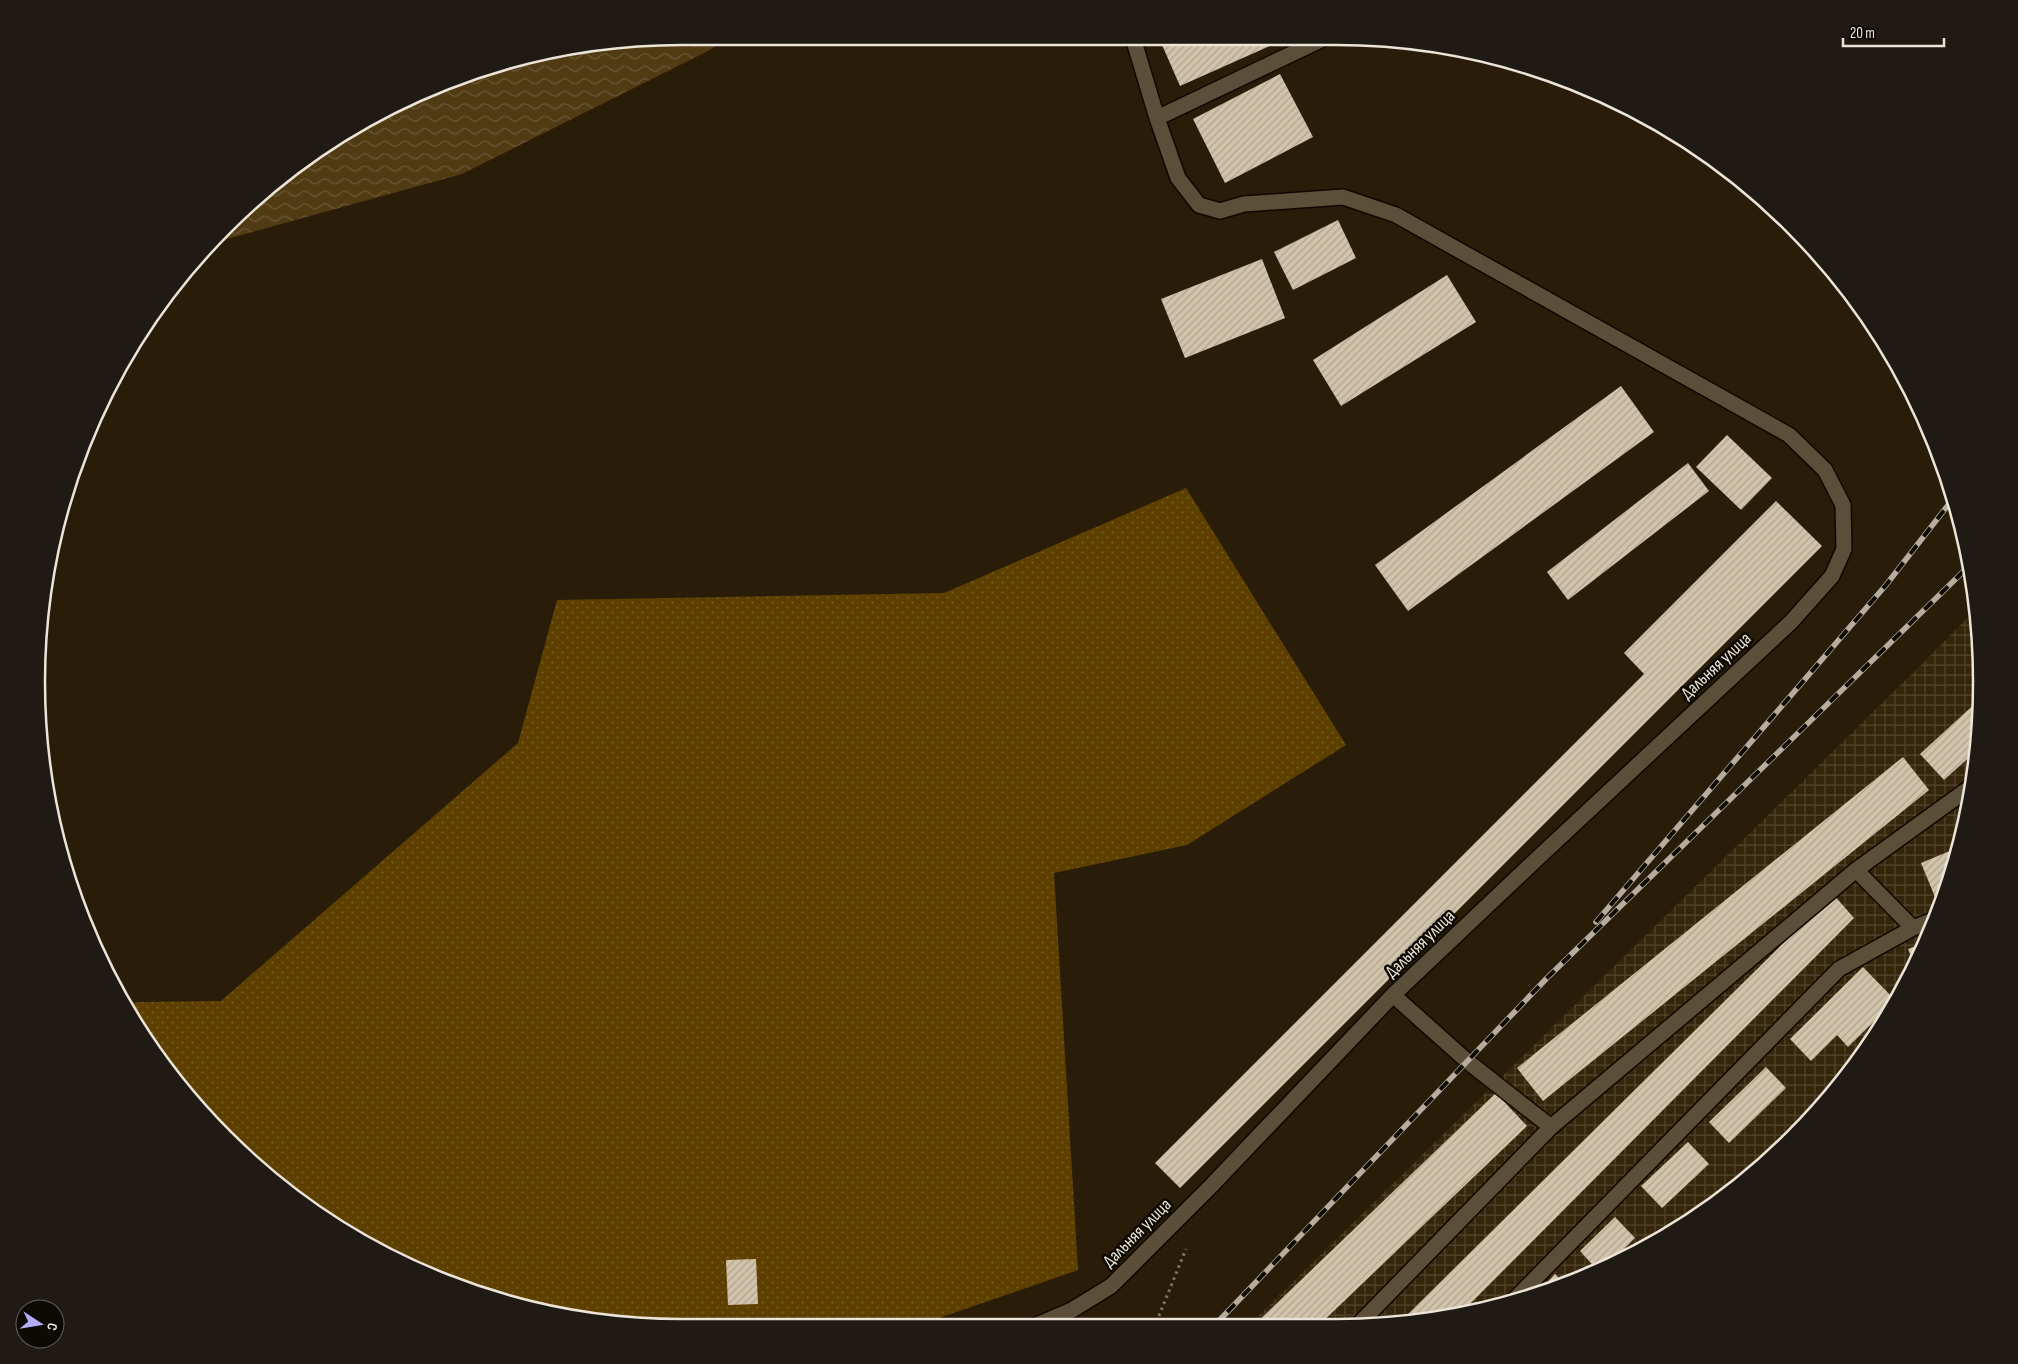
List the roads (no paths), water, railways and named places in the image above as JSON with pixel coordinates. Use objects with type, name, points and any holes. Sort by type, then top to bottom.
[{"type":"street","points":[[1135,45],[1157,118],[1310,45]]},
{"type":"street","name":"Дальняя улица","points":[[1051,1319],[1072,1310],[1111,1286],[1211,1186],[1393,996],[1791,622],[1832,576],[1844,550],[1843,505],[1825,470],[1789,435],[1396,215],[1343,197],[1244,204],[1220,211],[1199,205],[1178,178],[1157,118]]},
{"type":"street","points":[[1364,1318],[1551,1127],[1856,870],[1963,792]]},
{"type":"street","points":[[1856,870],[1913,928]]},
{"type":"street","points":[[1524,1290],[1840,969],[1913,928],[1926,923]]},
{"type":"street","points":[[1393,996],[1467,1061],[1551,1127]]},
{"type":"water","points":[[716,45],[710,50],[462,174],[225,240],[262,203],[328,152],[363,130],[438,93],[517,67],[558,57],[640,46]]},
{"type":"railway","points":[[1596,922],[1886,585],[1948,506]]},
{"type":"railway","points":[[1221,1319],[1546,979],[1963,572]]}]
